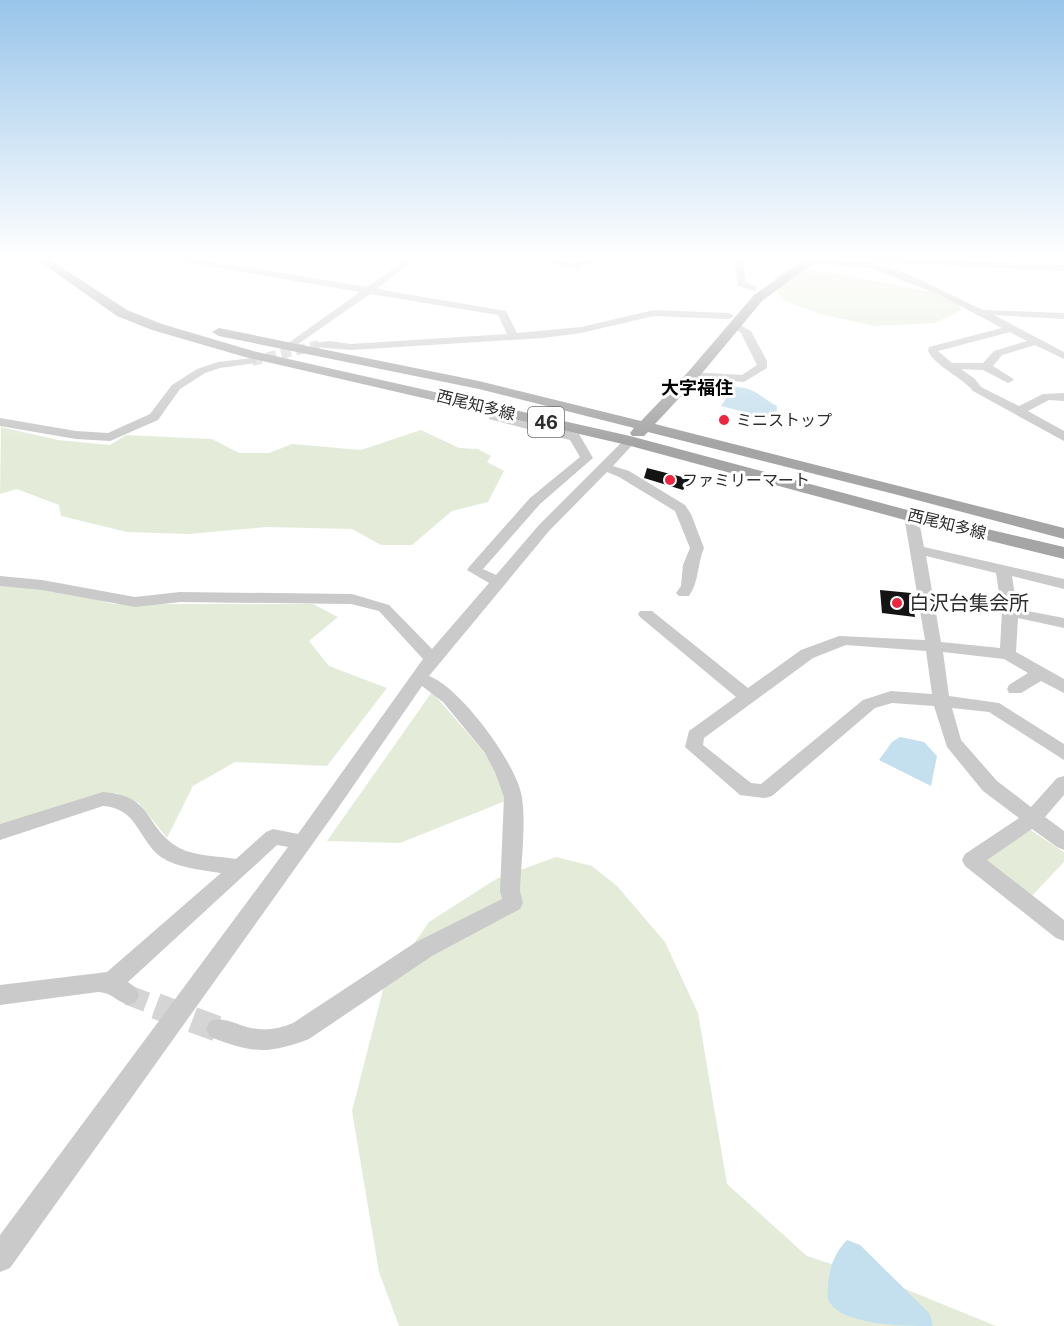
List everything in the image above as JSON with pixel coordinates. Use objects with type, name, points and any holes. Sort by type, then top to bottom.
[{"type":"main road","name":"西尾知多線","points":[[142,321],[250,354],[442,396],[630,441],[911,516],[1064,553]]},
{"type":"main road","name":"西尾知多線","points":[[173,321],[479,385],[904,491],[1064,534]]},
{"type":"main road","points":[[640,425],[693,375],[733,321]]},
{"type":"main road","points":[[630,441],[640,425],[682,374],[733,321]]},
{"type":"street","points":[[291,346],[326,321]]},
{"type":"street","points":[[506,321],[514,337]]},
{"type":"street","points":[[319,345],[351,347],[514,337],[581,330],[620,321]]},
{"type":"street","points":[[693,375],[744,379],[764,366],[760,353],[749,344],[746,331],[733,321]]},
{"type":"street","points":[[996,321],[1064,356]]},
{"type":"street","points":[[1011,328],[933,349],[937,358],[971,381],[977,389],[1064,436]]},
{"type":"street","points":[[986,367],[998,353],[1037,341]]},
{"type":"street","points":[[0,422],[76,435],[110,437],[154,417],[176,387],[190,376],[218,365],[252,361]]},
{"type":"street","points":[[950,367],[966,365],[986,367],[1008,380]]},
{"type":"street","points":[[1019,411],[1047,396],[1064,397]]},
{"type":"street","points":[[498,411],[493,416],[575,436],[587,458],[535,501],[474,570],[498,582]]},
{"type":"street","points":[[0,1258],[420,679],[432,659],[544,528],[630,441]]},
{"type":"street","points":[[604,467],[624,474],[680,508],[684,514],[697,548],[690,565],[689,586],[684,593]]},
{"type":"street","points":[[911,516],[941,700],[953,742],[990,786],[1064,842]]},
{"type":"street","points":[[918,549],[1064,584]]},
{"type":"street","points":[[1003,569],[1010,612],[1008,654]]},
{"type":"street","points":[[0,581],[42,585],[135,602],[180,597],[352,599],[384,608],[432,659]]},
{"type":"street","points":[[1010,612],[1064,623]]},
{"type":"street","points":[[646,615],[748,697]]},
{"type":"street","points":[[1064,687],[1008,654],[933,645],[845,640],[828,644],[807,654],[695,735],[694,747],[747,790],[765,791],[869,704],[891,697],[941,700],[993,707],[1064,753]]},
{"type":"street","points":[[1015,689],[1041,673]]},
{"type":"street","points":[[218,1029],[255,1042],[285,1038],[301,1031],[424,949],[513,903],[510,891],[513,797],[504,772],[492,749],[449,698],[431,683],[420,679]]},
{"type":"street","points":[[1064,783],[1032,819],[972,860],[1064,932]]},
{"type":"street","points":[[0,832],[103,799],[113,798],[134,808],[154,838],[169,852],[240,868]]},
{"type":"street","points":[[0,995],[98,982],[120,988],[273,837],[302,842]]},
{"type":"green space","points":[[852,321],[939,321],[935,323],[875,326]]},
{"type":"green space","points":[[1,427],[58,440],[110,445],[126,435],[212,439],[239,453],[269,453],[292,444],[361,450],[421,430],[459,448],[478,449],[491,456],[487,462],[504,471],[488,502],[452,511],[412,545],[381,545],[352,529],[267,527],[188,534],[127,532],[61,516],[59,505],[17,489],[0,494]]},
{"type":"green space","points":[[0,586],[37,588],[76,594],[113,604],[313,604],[338,617],[309,641],[329,666],[387,688],[327,766],[235,762],[193,786],[167,838],[139,803],[116,793],[0,824]]},
{"type":"green space","points":[[432,692],[497,767],[508,800],[400,843],[327,841]]},
{"type":"green space","points":[[1029,829],[1064,852],[1064,862],[1026,902],[972,860]]},
{"type":"green space","points":[[556,857],[592,866],[617,886],[665,942],[698,1013],[727,1184],[807,1256],[893,1284],[996,1326],[399,1326],[379,1272],[352,1111],[384,986],[429,922],[496,879]]},
{"type":"water","points":[[734,387],[752,391],[777,406],[776,420],[721,406]]},
{"type":"water","points":[[900,737],[924,742],[937,756],[931,786],[879,760],[892,742]]},
{"type":"water","points":[[847,1240],[860,1245],[930,1314],[933,1326],[874,1323],[845,1315],[835,1308],[828,1299],[830,1273],[836,1255]]},
{"type":"building","name":"ファミリーマート","points":[[647,468],[690,479],[683,490],[644,478]]},
{"type":"building","name":"白沢台集会所","points":[[880,590],[911,593],[915,617],[882,613]]},
{"type":"tunnel","points":[[252,361],[319,345]]},
{"type":"tunnel","points":[[128,995],[160,1007]]},
{"type":"tunnel","points":[[156,1006],[218,1029]]},
{"type":"place","name":"ミニストップ","points":[[724,420]]},
{"type":"place","name":"ファミリーマート","points":[[670,480]]},
{"type":"place","name":"白沢台集会所","points":[[897,603]]},
{"type":"district","name":"大字福住","points":[[697,387]]}]
